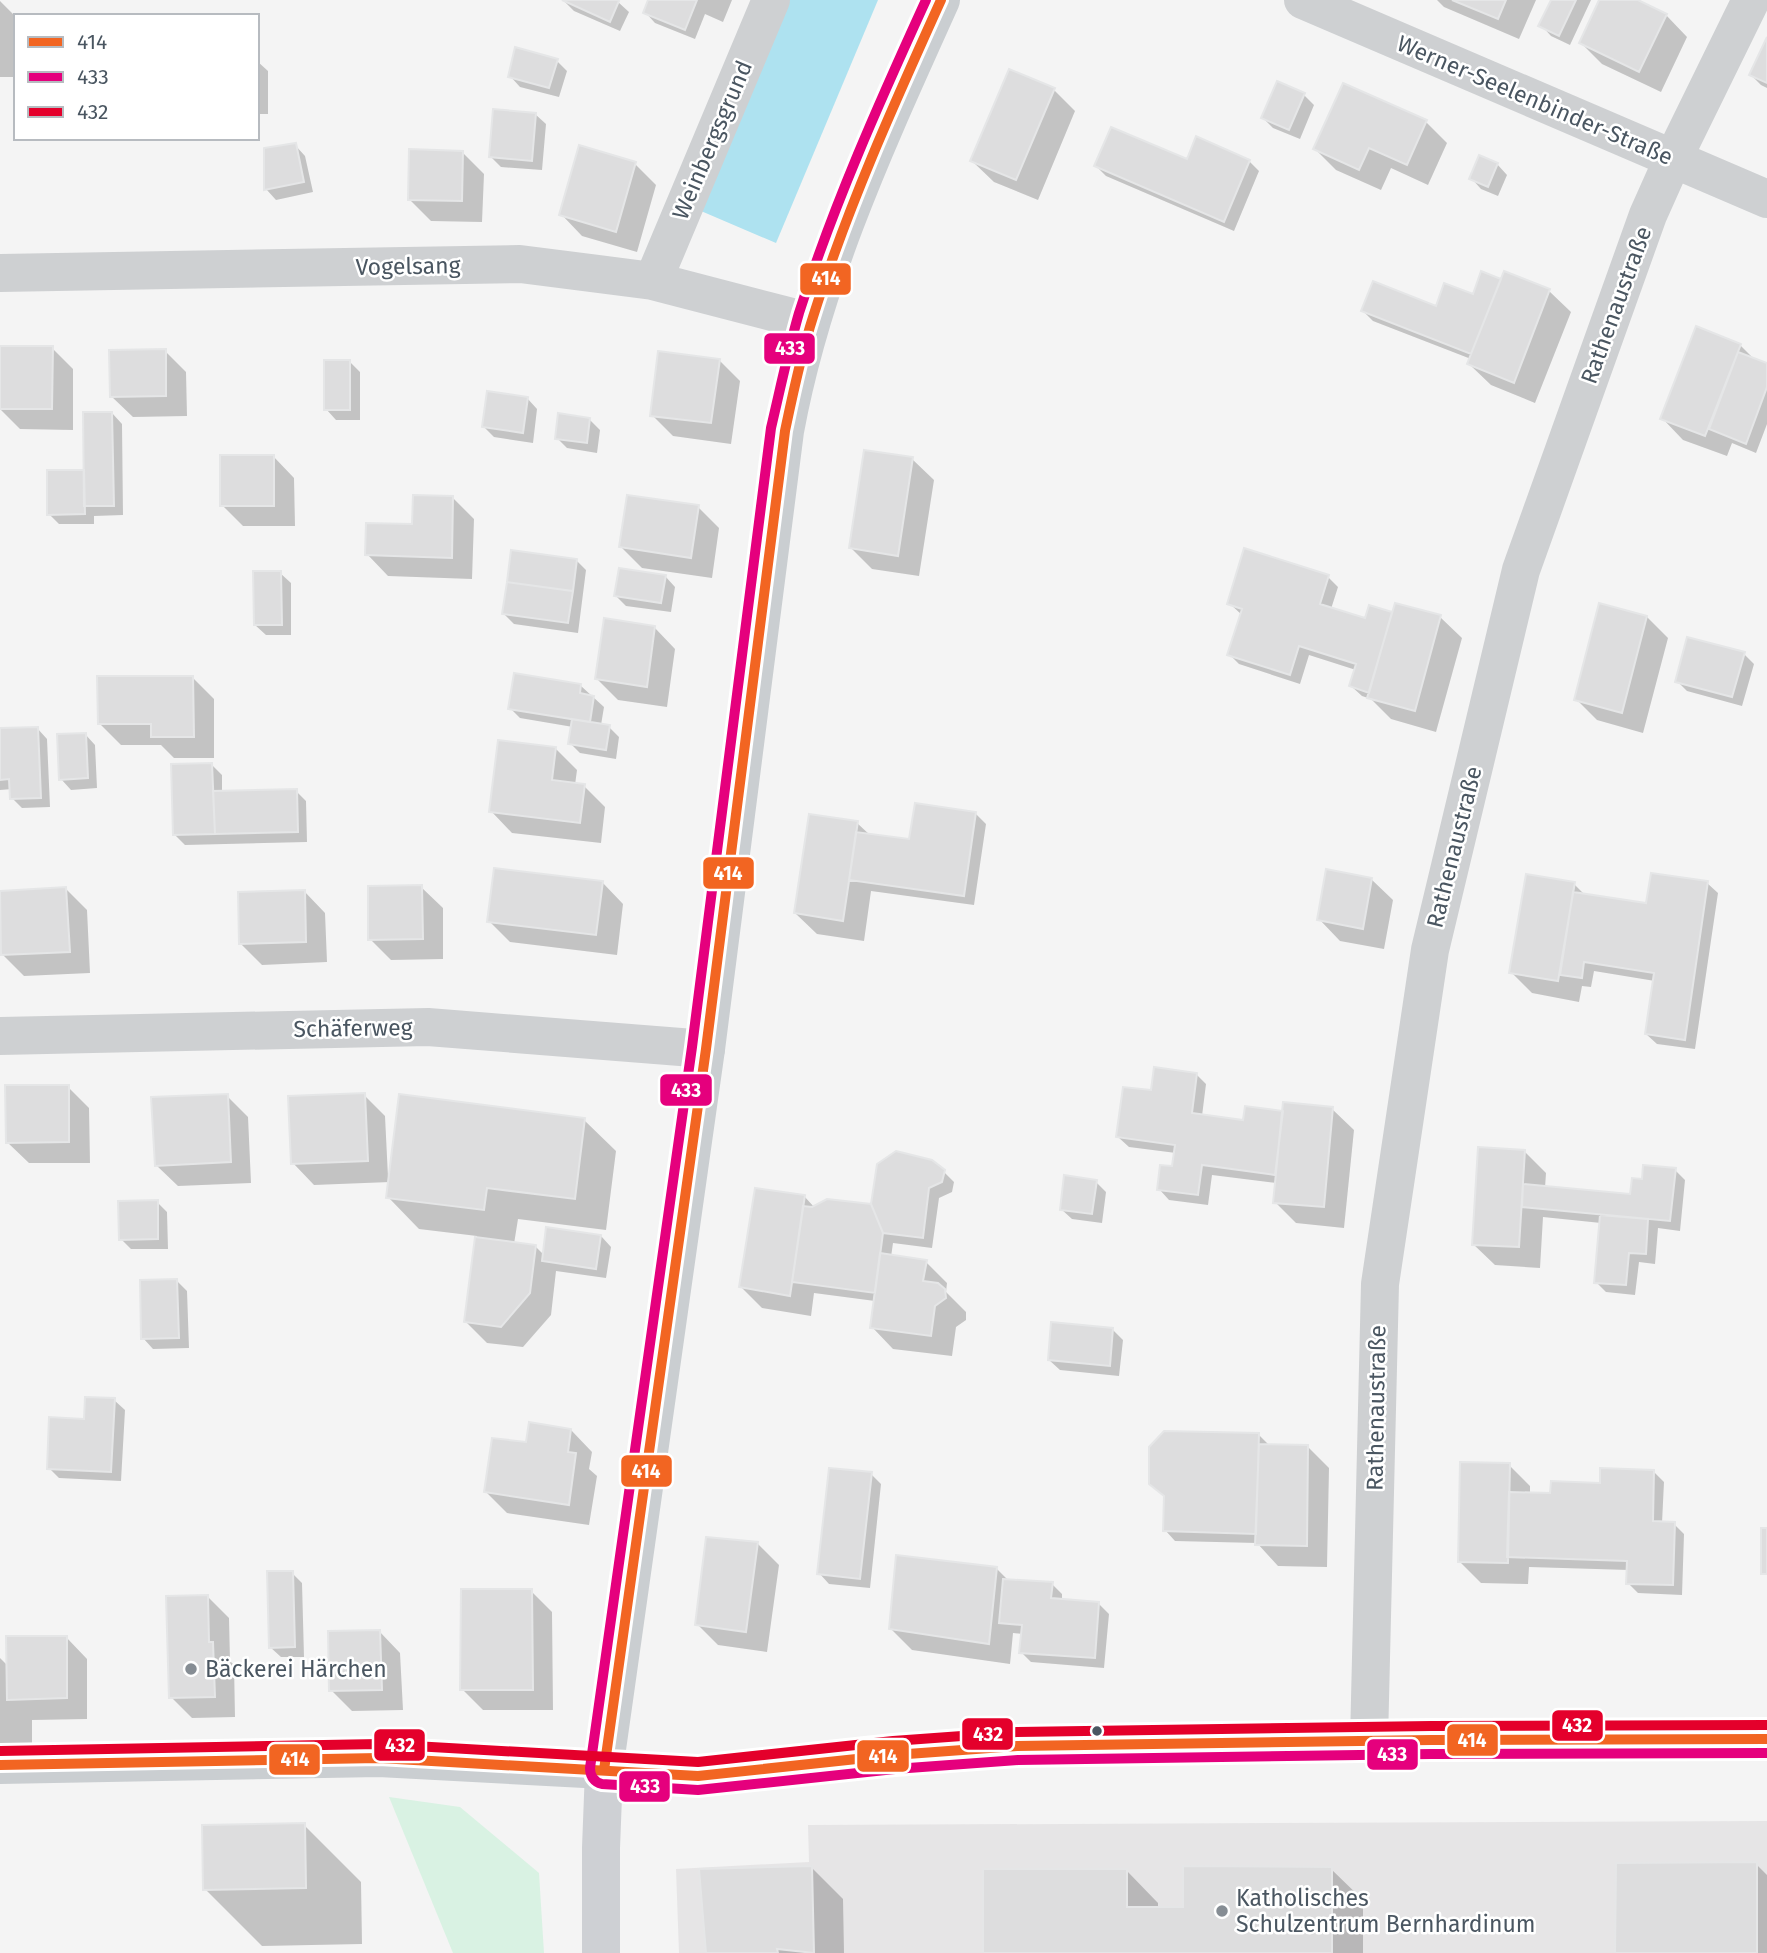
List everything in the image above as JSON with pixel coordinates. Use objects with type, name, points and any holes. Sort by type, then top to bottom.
[{"type":"main road","points":[[0,1765],[379,1758],[604,1770],[706,1049],[785,430],[793,386],[832,255],[898,94],[941,0]]},
{"type":"street","name":"Weinbergsgrund","points":[[653,281],[771,0]]},
{"type":"street","name":"Werner-Seelenbinder-Straße","points":[[1303,0],[1767,200]]},
{"type":"street","name":"Rathenaustraße","points":[[1369,1741],[1380,1284],[1430,950],[1521,570],[1648,215],[1751,0]]},
{"type":"street","name":"Vogelsang","points":[[0,273],[520,264],[653,281],[811,322]]},
{"type":"street","name":"Schäferweg","points":[[0,1036],[428,1027],[706,1049]]},
{"type":"street","points":[[601,1953],[604,1770],[698,1776],[894,1755],[1017,1746],[1767,1739]]},
{"type":"shaded area","name":"Katholisches Schulzentrum Bernhardinum","points":[[1767,1821],[1767,1953],[679,1953],[676,1869],[809,1862],[808,1825]]},
{"type":"green space","points":[[389,1797],[460,1807],[539,1873],[544,1953],[453,1953]]},
{"type":"water","points":[[789,0],[878,0],[776,243],[701,211]]},
{"type":"building","points":[[562,0],[618,0],[619,1],[610,22]]},
{"type":"building","points":[[648,0],[697,0],[685,30],[643,13]]},
{"type":"building","points":[[1452,0],[1506,0],[1498,19]]},
{"type":"building","points":[[1551,0],[1576,0],[1559,36],[1538,26]]},
{"type":"building","points":[[1599,0],[1638,0],[1667,14],[1639,72],[1579,43]]},
{"type":"building","points":[[1767,37],[1767,83],[1749,75]]},
{"type":"building","points":[[515,47],[558,59],[549,88],[508,77]]},
{"type":"building","points":[[1009,69],[1055,88],[1016,180],[970,161]]},
{"type":"building","points":[[1277,81],[1305,93],[1289,130],[1261,118]]},
{"type":"building","points":[[1343,83],[1427,120],[1407,165],[1369,148],[1359,170],[1313,149]]},
{"type":"building","points":[[493,109],[536,113],[532,161],[489,157]]},
{"type":"building","points":[[1111,127],[1187,159],[1196,136],[1250,160],[1224,222],[1094,166]]},
{"type":"building","points":[[296,143],[304,182],[264,190],[264,148]]},
{"type":"building","points":[[579,145],[636,162],[616,232],[559,215]]},
{"type":"building","points":[[409,149],[463,151],[462,201],[408,200]]},
{"type":"building","points":[[1479,155],[1498,163],[1488,187],[1469,179]]},
{"type":"building","points":[[1481,271],[1501,279],[1471,354],[1361,311],[1373,281],[1436,306],[1444,283],[1473,294]]},
{"type":"building","points":[[1504,271],[1550,289],[1514,383],[1467,364]]},
{"type":"building","points":[[1696,326],[1741,344],[1705,436],[1660,419]]},
{"type":"building","points":[[0,346],[53,346],[52,409],[0,409]]},
{"type":"building","points":[[166,349],[166,396],[110,397],[109,350]]},
{"type":"building","points":[[658,351],[720,359],[711,423],[650,416]]},
{"type":"building","points":[[1738,352],[1767,363],[1767,387],[1746,444],[1709,429]]},
{"type":"building","points":[[324,360],[350,360],[350,410],[324,410]]},
{"type":"building","points":[[487,391],[528,397],[523,433],[482,427]]},
{"type":"building","points":[[83,412],[112,412],[114,506],[84,506]]},
{"type":"building","points":[[558,413],[590,418],[587,443],[555,439]]},
{"type":"building","points":[[864,450],[913,457],[898,556],[849,548]]},
{"type":"building","points":[[220,455],[274,455],[274,506],[220,506]]},
{"type":"building","points":[[47,470],[84,470],[85,514],[47,515]]},
{"type":"building","points":[[413,495],[453,496],[452,558],[365,555],[366,523],[412,524]]},
{"type":"building","points":[[627,495],[699,505],[691,558],[619,547]]},
{"type":"building","points":[[1244,548],[1329,575],[1320,604],[1365,618],[1369,605],[1392,612],[1369,693],[1349,686],[1356,664],[1299,646],[1290,675],[1227,655],[1242,609],[1227,604]]},
{"type":"building","points":[[511,550],[577,559],[573,591],[507,582]]},
{"type":"building","points":[[619,568],[666,575],[661,603],[614,596]]},
{"type":"building","points":[[253,571],[281,571],[282,625],[254,625]]},
{"type":"building","points":[[507,582],[573,591],[568,623],[502,614]]},
{"type":"building","points":[[1395,603],[1441,615],[1415,711],[1367,698]]},
{"type":"building","points":[[1599,603],[1647,616],[1622,713],[1574,700]]},
{"type":"building","points":[[604,618],[655,626],[647,687],[595,679]]},
{"type":"building","points":[[1687,637],[1745,652],[1732,697],[1675,682]]},
{"type":"building","points":[[514,673],[581,684],[580,693],[594,696],[590,722],[508,709]]},
{"type":"building","points":[[97,676],[193,676],[194,737],[151,737],[151,724],[98,724]]},
{"type":"building","points":[[572,719],[610,725],[606,750],[568,744]]},
{"type":"building","points":[[38,727],[41,798],[10,799],[9,779],[0,780],[0,728]]},
{"type":"building","points":[[86,733],[88,778],[59,780],[57,734]]},
{"type":"building","points":[[498,740],[556,747],[552,780],[585,784],[580,823],[489,812]]},
{"type":"building","points":[[212,763],[215,834],[173,835],[171,764]]},
{"type":"building","points":[[297,789],[298,832],[215,834],[213,791]]},
{"type":"building","points":[[915,803],[976,812],[964,896],[849,880],[856,832],[909,839]]},
{"type":"building","points":[[809,814],[858,821],[843,921],[794,913]]},
{"type":"building","points":[[494,868],[603,881],[596,935],[487,922]]},
{"type":"building","points":[[1326,869],[1372,878],[1363,929],[1317,920]]},
{"type":"building","points":[[1651,873],[1708,881],[1685,1040],[1645,1034],[1654,973],[1584,962],[1582,978],[1560,975],[1573,892],[1646,903]]},
{"type":"building","points":[[1526,874],[1575,882],[1558,981],[1509,973]]},
{"type":"building","points":[[422,885],[423,939],[368,940],[368,886]]},
{"type":"building","points":[[66,887],[70,952],[1,955],[0,891]]},
{"type":"building","points":[[305,890],[306,942],[239,944],[238,892]]},
{"type":"building","points":[[1154,1067],[1197,1073],[1192,1113],[1243,1120],[1245,1106],[1283,1111],[1275,1175],[1202,1165],[1198,1195],[1157,1190],[1160,1165],[1172,1166],[1175,1145],[1116,1137],[1123,1087],[1151,1090]]},
{"type":"building","points":[[5,1085],[69,1085],[69,1142],[6,1143]]},
{"type":"building","points":[[365,1093],[368,1161],[291,1164],[288,1096]]},
{"type":"building","points":[[228,1094],[231,1162],[155,1166],[151,1097]]},
{"type":"building","points":[[399,1094],[585,1118],[575,1199],[487,1188],[484,1210],[386,1198]]},
{"type":"building","points":[[1283,1102],[1333,1107],[1324,1207],[1273,1203]]},
{"type":"building","points":[[1478,1147],[1525,1150],[1519,1247],[1472,1245]]},
{"type":"building","points":[[896,1151],[932,1160],[945,1170],[942,1182],[929,1188],[923,1238],[883,1233],[871,1204],[877,1164]]},
{"type":"building","points":[[1643,1165],[1676,1168],[1670,1221],[1522,1207],[1523,1184],[1630,1194],[1632,1178],[1642,1179]]},
{"type":"building","points":[[1064,1175],[1097,1180],[1092,1214],[1060,1210]]},
{"type":"building","points":[[755,1188],[805,1195],[790,1296],[739,1287]]},
{"type":"building","points":[[827,1199],[871,1204],[883,1233],[875,1293],[792,1282],[803,1206],[812,1207]]},
{"type":"building","points":[[158,1200],[158,1239],[119,1240],[118,1201]]},
{"type":"building","points":[[1600,1215],[1648,1219],[1646,1254],[1629,1253],[1626,1285],[1594,1283]]},
{"type":"building","points":[[546,1227],[601,1235],[596,1269],[542,1261]]},
{"type":"building","points":[[475,1237],[536,1245],[530,1293],[501,1327],[464,1322]]},
{"type":"building","points":[[880,1253],[927,1260],[923,1281],[938,1283],[945,1289],[946,1298],[935,1306],[931,1336],[870,1328]]},
{"type":"building","points":[[177,1279],[179,1338],[141,1339],[140,1280]]},
{"type":"building","points":[[1051,1322],[1113,1328],[1110,1366],[1048,1360]]},
{"type":"building","points":[[85,1397],[115,1398],[111,1472],[47,1469],[49,1417],[84,1419]]},
{"type":"building","points":[[529,1422],[571,1429],[568,1452],[576,1453],[569,1505],[484,1492],[492,1438],[526,1442]]},
{"type":"building","points":[[1164,1431],[1259,1433],[1256,1534],[1163,1531],[1164,1496],[1149,1484],[1149,1447]]},
{"type":"building","points":[[1259,1444],[1308,1445],[1307,1546],[1255,1545]]},
{"type":"building","points":[[1460,1462],[1510,1463],[1508,1563],[1458,1562]]},
{"type":"building","points":[[829,1468],[872,1472],[860,1579],[817,1574]]},
{"type":"building","points":[[1600,1468],[1654,1470],[1653,1521],[1675,1522],[1673,1585],[1626,1584],[1627,1561],[1507,1557],[1509,1492],[1550,1493],[1551,1481],[1600,1483]]},
{"type":"building","points":[[1761,1528],[1767,1528],[1767,1574],[1761,1574]]},
{"type":"building","points":[[706,1537],[758,1542],[746,1632],[695,1625]]},
{"type":"building","points":[[896,1555],[997,1567],[989,1644],[889,1629]]},
{"type":"building","points":[[267,1571],[293,1571],[295,1647],[269,1648]]},
{"type":"building","points":[[1003,1579],[1053,1582],[1051,1598],[1099,1602],[1095,1658],[1019,1653],[1022,1625],[999,1623]]},
{"type":"building","points":[[461,1589],[532,1589],[533,1690],[460,1690]]},
{"type":"building","name":"Bäckerei Härchen","points":[[208,1595],[209,1642],[213,1642],[215,1697],[169,1698],[166,1596]]},
{"type":"building","points":[[380,1630],[382,1690],[329,1691],[328,1631]]},
{"type":"building","points":[[6,1636],[67,1636],[67,1698],[7,1700]]},
{"type":"building","points":[[305,1823],[306,1888],[203,1890],[202,1825]]},
{"type":"building","points":[[1757,1862],[1757,1953],[1615,1953],[1616,1863]]},
{"type":"building","points":[[812,1866],[814,1953],[777,1949],[778,1953],[706,1953],[699,1869]]},
{"type":"building","points":[[1183,1866],[1332,1867],[1332,1953],[983,1953],[983,1869],[1127,1869],[1127,1907],[1183,1907]]},
{"type":"transit line","name":"433","points":[[926,0],[874,116],[827,233],[799,313],[771,428],[692,1047],[590,1768],[592,1776],[602,1784],[698,1790],[895,1769],[1018,1760],[1431,1754],[1767,1753]]},
{"type":"transit line","name":"414","points":[[604,1770],[706,1049],[785,431],[797,374],[826,276],[856,196],[941,0]]},
{"type":"transit line","name":"432","points":[[0,1751],[379,1744],[698,1762],[893,1741],[1017,1732],[1431,1726],[1767,1725]]},
{"type":"transit line","name":"414","points":[[0,1765],[379,1758],[698,1776],[894,1755],[1017,1746],[1431,1740],[1767,1739]]},
{"type":"place","name":"Bäckerei Härchen","points":[[191,1669]]},
{"type":"place","name":"Katholisches Schulzentrum Bernhardinum","points":[[1222,1911]]}]
